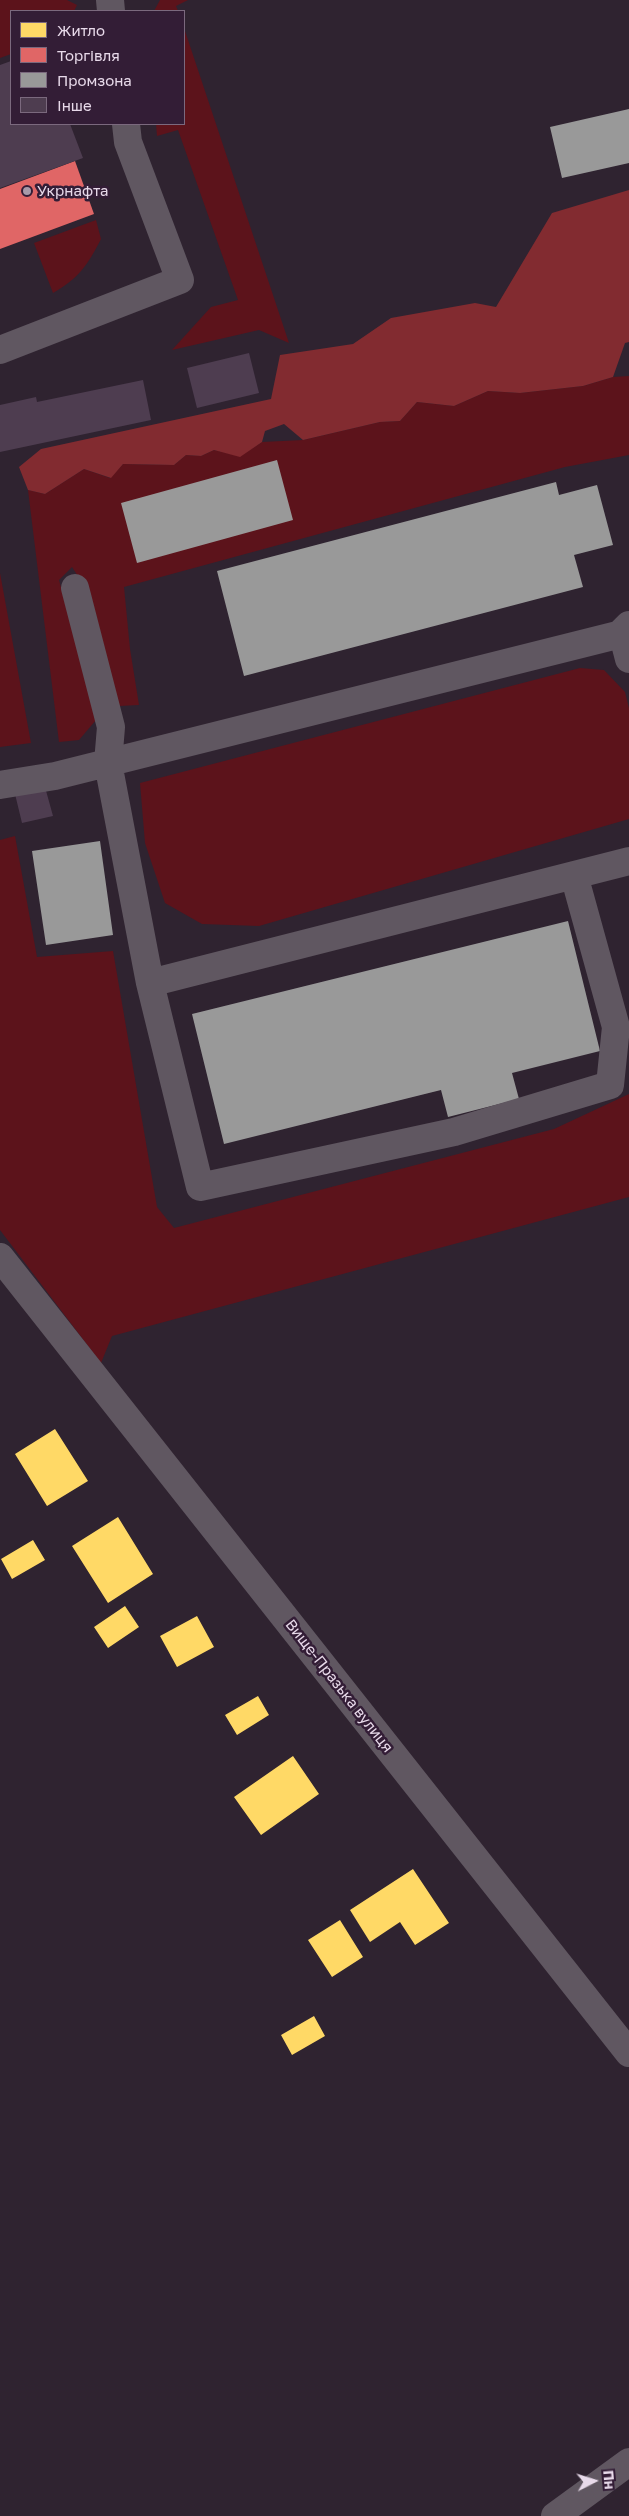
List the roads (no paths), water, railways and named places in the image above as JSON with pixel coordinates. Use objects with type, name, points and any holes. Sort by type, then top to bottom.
[{"type":"street","points":[[0,350],[180,280],[128,142],[126,125]]},
{"type":"street","points":[[75,588],[110,727],[108,763],[150,983],[200,1187],[454,1132],[610,1085],[616,1028],[574,875]]},
{"type":"street","points":[[0,785],[54,776],[108,763],[626,630],[629,659]]},
{"type":"street","points":[[150,983],[629,861]]},
{"type":"street","name":"Вище-Празька вулиця","points":[[0,1257],[629,2053]]},
{"type":"street","points":[[555,2516],[629,2462]]},
{"type":"place","name":"Укрнафта","points":[[27,191]]}]
